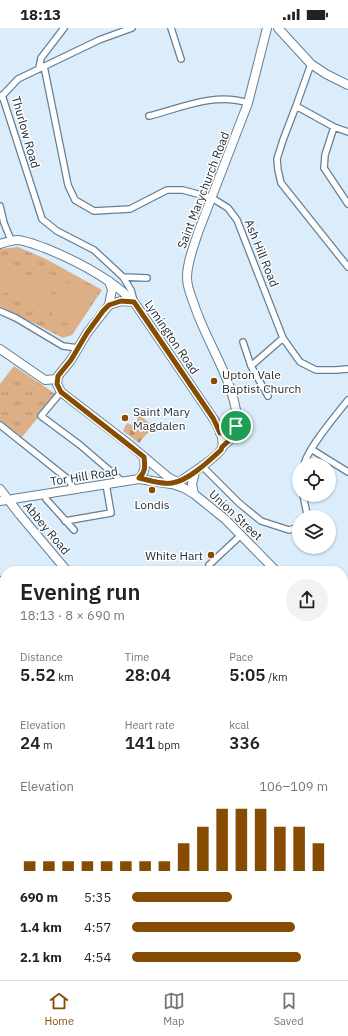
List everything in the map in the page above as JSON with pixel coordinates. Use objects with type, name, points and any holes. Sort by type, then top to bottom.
[{"type":"street","points":[[41,67],[41,58],[64,28]]},
{"type":"street","name":"Thurlow Road","points":[[132,28],[99,40],[18,79],[1,97],[42,219],[57,232],[94,250],[123,277],[131,290],[134,302]]},
{"type":"street","points":[[172,28],[181,59]]},
{"type":"street","name":"Saint Marychurch Road","points":[[236,426],[236,410],[230,389],[198,316],[188,289],[187,278],[192,249],[248,103],[267,28]]},
{"type":"street","points":[[278,28],[311,64],[326,74],[348,85]]},
{"type":"street","points":[[311,64],[277,159],[278,170],[281,183],[348,267]]},
{"type":"street","name":"Ash Hill Road","points":[[41,67],[68,185],[75,200],[94,211],[104,211],[130,209],[167,190],[183,190],[212,198],[228,208],[237,220],[283,338],[300,362],[316,370],[348,369]]},
{"type":"street","points":[[149,116],[215,99],[237,99],[248,103]]},
{"type":"street","points":[[296,106],[334,127],[348,132]]},
{"type":"street","points":[[334,127],[325,155],[324,168],[348,204]]},
{"type":"street","points":[[0,206],[4,223],[11,240]]},
{"type":"street","name":"Lymington Road","points":[[0,244],[11,240],[20,240],[58,253],[79,263],[122,290],[134,302],[213,418],[223,441],[222,447]]},
{"type":"street","points":[[123,277],[147,278]]},
{"type":"street","points":[[57,382],[87,333],[109,305],[112,290],[109,281]]},
{"type":"street","points":[[109,305],[121,301],[134,302]]},
{"type":"street","points":[[0,311],[16,318],[64,346],[78,348]]},
{"type":"street","points":[[251,366],[283,338]]},
{"type":"street","points":[[243,342],[251,366],[268,396]]},
{"type":"street","points":[[0,349],[45,380],[57,382]]},
{"type":"street","points":[[57,382],[61,392],[168,477],[194,494]]},
{"type":"street","points":[[61,392],[41,416],[80,445],[124,482]]},
{"type":"street","points":[[306,458],[311,449],[348,400]]},
{"type":"street","points":[[0,425],[69,480],[74,490]]},
{"type":"street","points":[[220,433],[229,432],[236,426]]},
{"type":"street","points":[[176,483],[195,472],[221,450],[222,447],[236,434],[236,426]]},
{"type":"street","points":[[311,449],[348,472]]},
{"type":"street","points":[[139,478],[144,474],[144,457]]},
{"type":"street","points":[[202,466],[239,503],[261,521],[292,529]]},
{"type":"street","name":"Union Street","points":[[195,472],[192,484],[194,494],[225,519],[271,566]]},
{"type":"street","name":"Tor Hill Road","points":[[4,500],[124,482],[139,478],[176,483]]},
{"type":"street","points":[[66,521],[111,514],[106,484]]},
{"type":"street","points":[[0,489],[4,500]]},
{"type":"street","points":[[45,494],[46,499],[74,530]]},
{"type":"street","name":"Abbey Road","points":[[4,500],[63,566]]},
{"type":"street","points":[[209,565],[241,534]]},
{"type":"green space","points":[[18,247],[46,259],[102,290],[72,335],[63,338],[0,306],[0,249]]},
{"type":"green space","points":[[11,259],[22,287],[0,295],[0,263]]},
{"type":"green space","points":[[37,265],[60,280],[43,306],[20,292]]},
{"type":"green space","points":[[64,281],[92,300],[73,327],[45,309]]},
{"type":"green space","points":[[14,366],[54,393],[56,396],[22,437],[0,420],[0,384]]},
{"type":"green space","points":[[138,414],[153,426],[139,443],[123,431],[127,423],[132,425],[137,422]]},
{"type":"place","name":"Upton Vale Baptist Church","points":[[214,381]]},
{"type":"place","name":"Saint Mary Magdalen","points":[[125,418]]},
{"type":"place","name":"Londis","points":[[152,490]]},
{"type":"place","name":"White Hart","points":[[211,555]]},
{"type":"route","points":[[121,301],[134,302],[213,418],[220,433],[229,432],[236,426],[236,434],[222,447],[221,450],[195,472],[179,482],[171,484],[139,478],[144,474],[144,457],[61,392],[57,384],[57,379],[103,311],[109,305],[121,301]]}]
